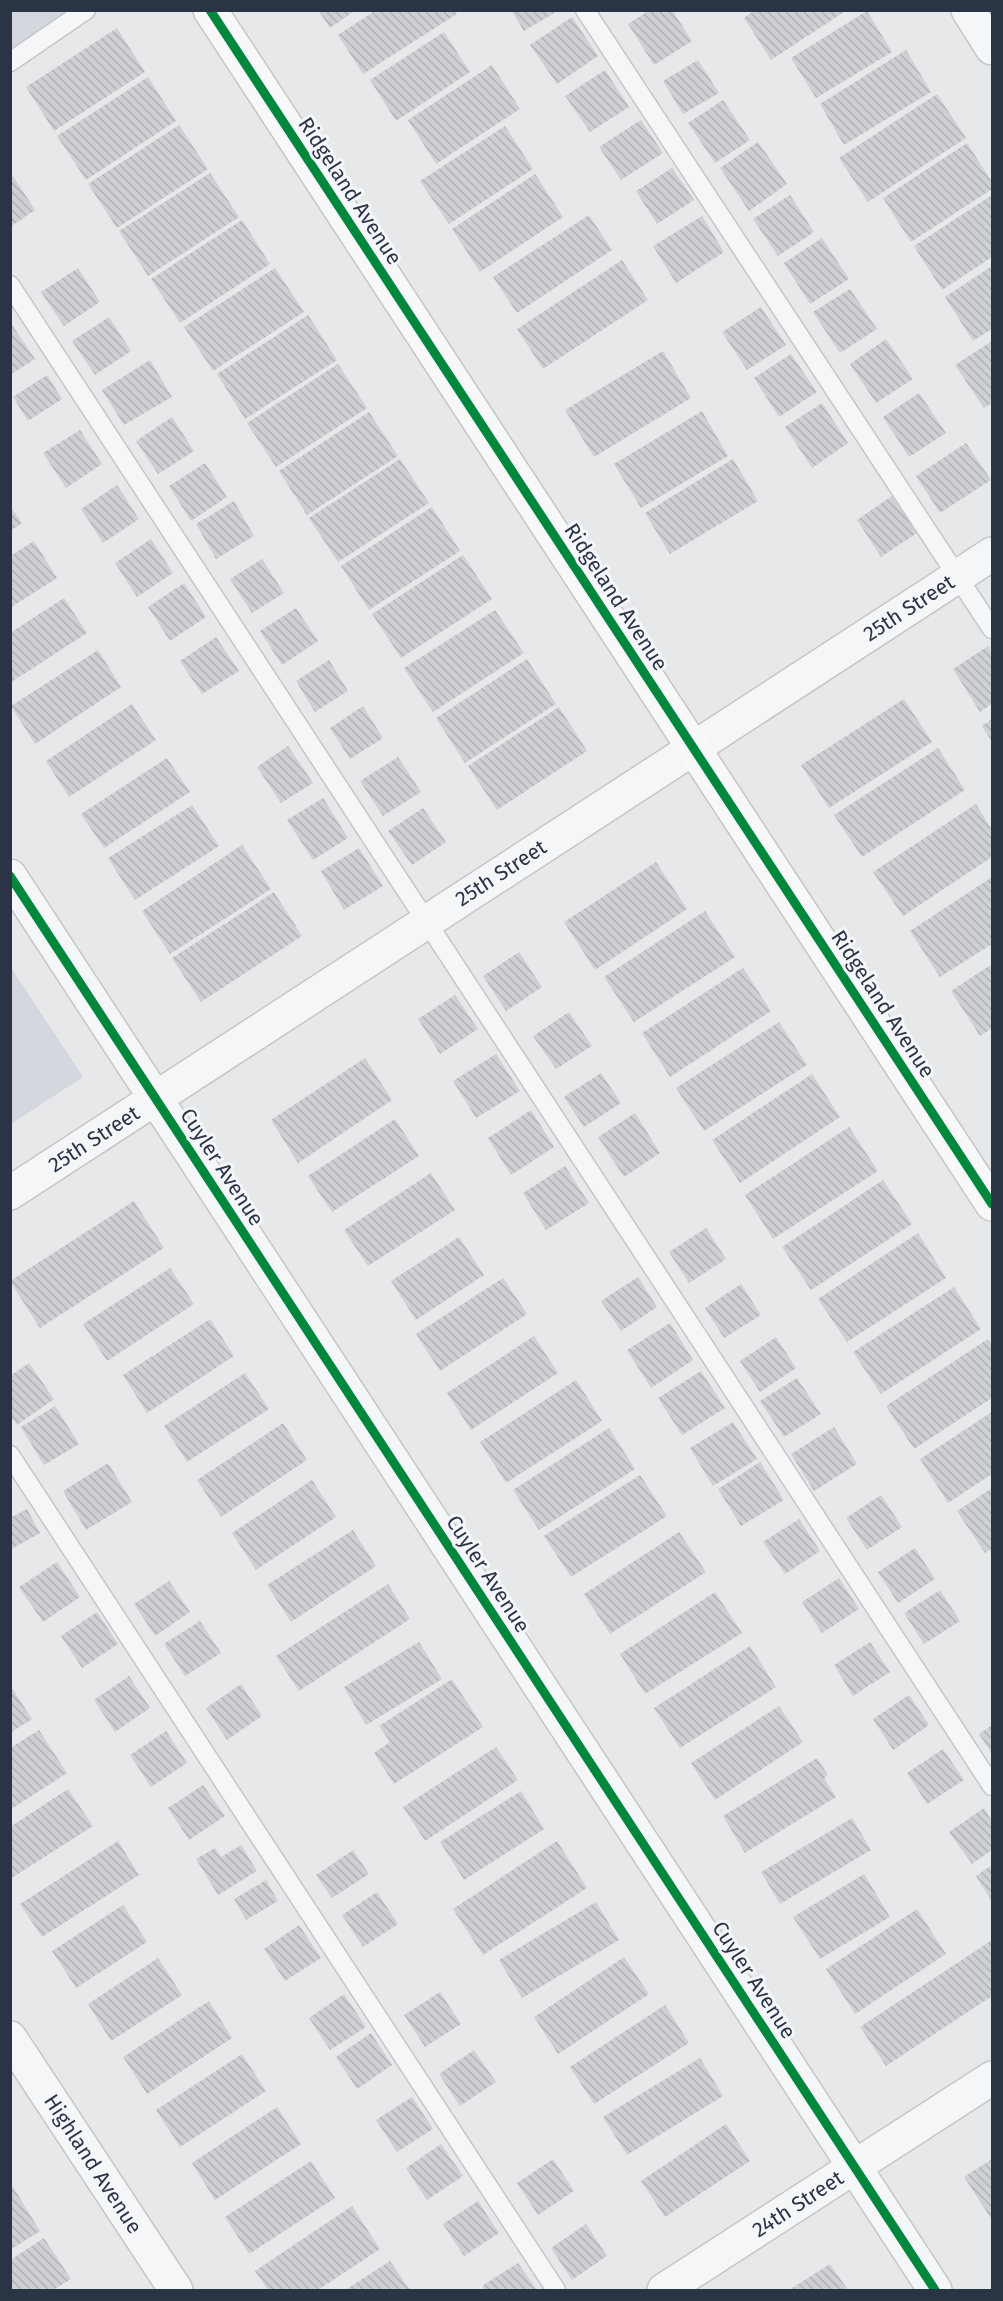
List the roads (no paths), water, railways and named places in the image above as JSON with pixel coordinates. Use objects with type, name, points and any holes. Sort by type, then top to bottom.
[{"type":"street","name":"Ridgeland Avenue","points":[[210,10],[993,1204]]},
{"type":"street","points":[[968,10],[993,48]]},
{"type":"street","name":"25th Street","points":[[10,1193],[993,554]]},
{"type":"street","name":"Cuyler Avenue","points":[[10,876],[935,2290]]},
{"type":"street","name":"Highland Avenue","points":[[10,2038],[176,2290]]},
{"type":"street","name":"24th Street","points":[[664,2290],[993,2078]]},
{"type":"lane","points":[[10,62],[86,10]]},
{"type":"lane","points":[[585,10],[993,629]]},
{"type":"lane","points":[[10,285],[993,1786]]},
{"type":"lane","points":[[10,1455],[556,2290]]}]
